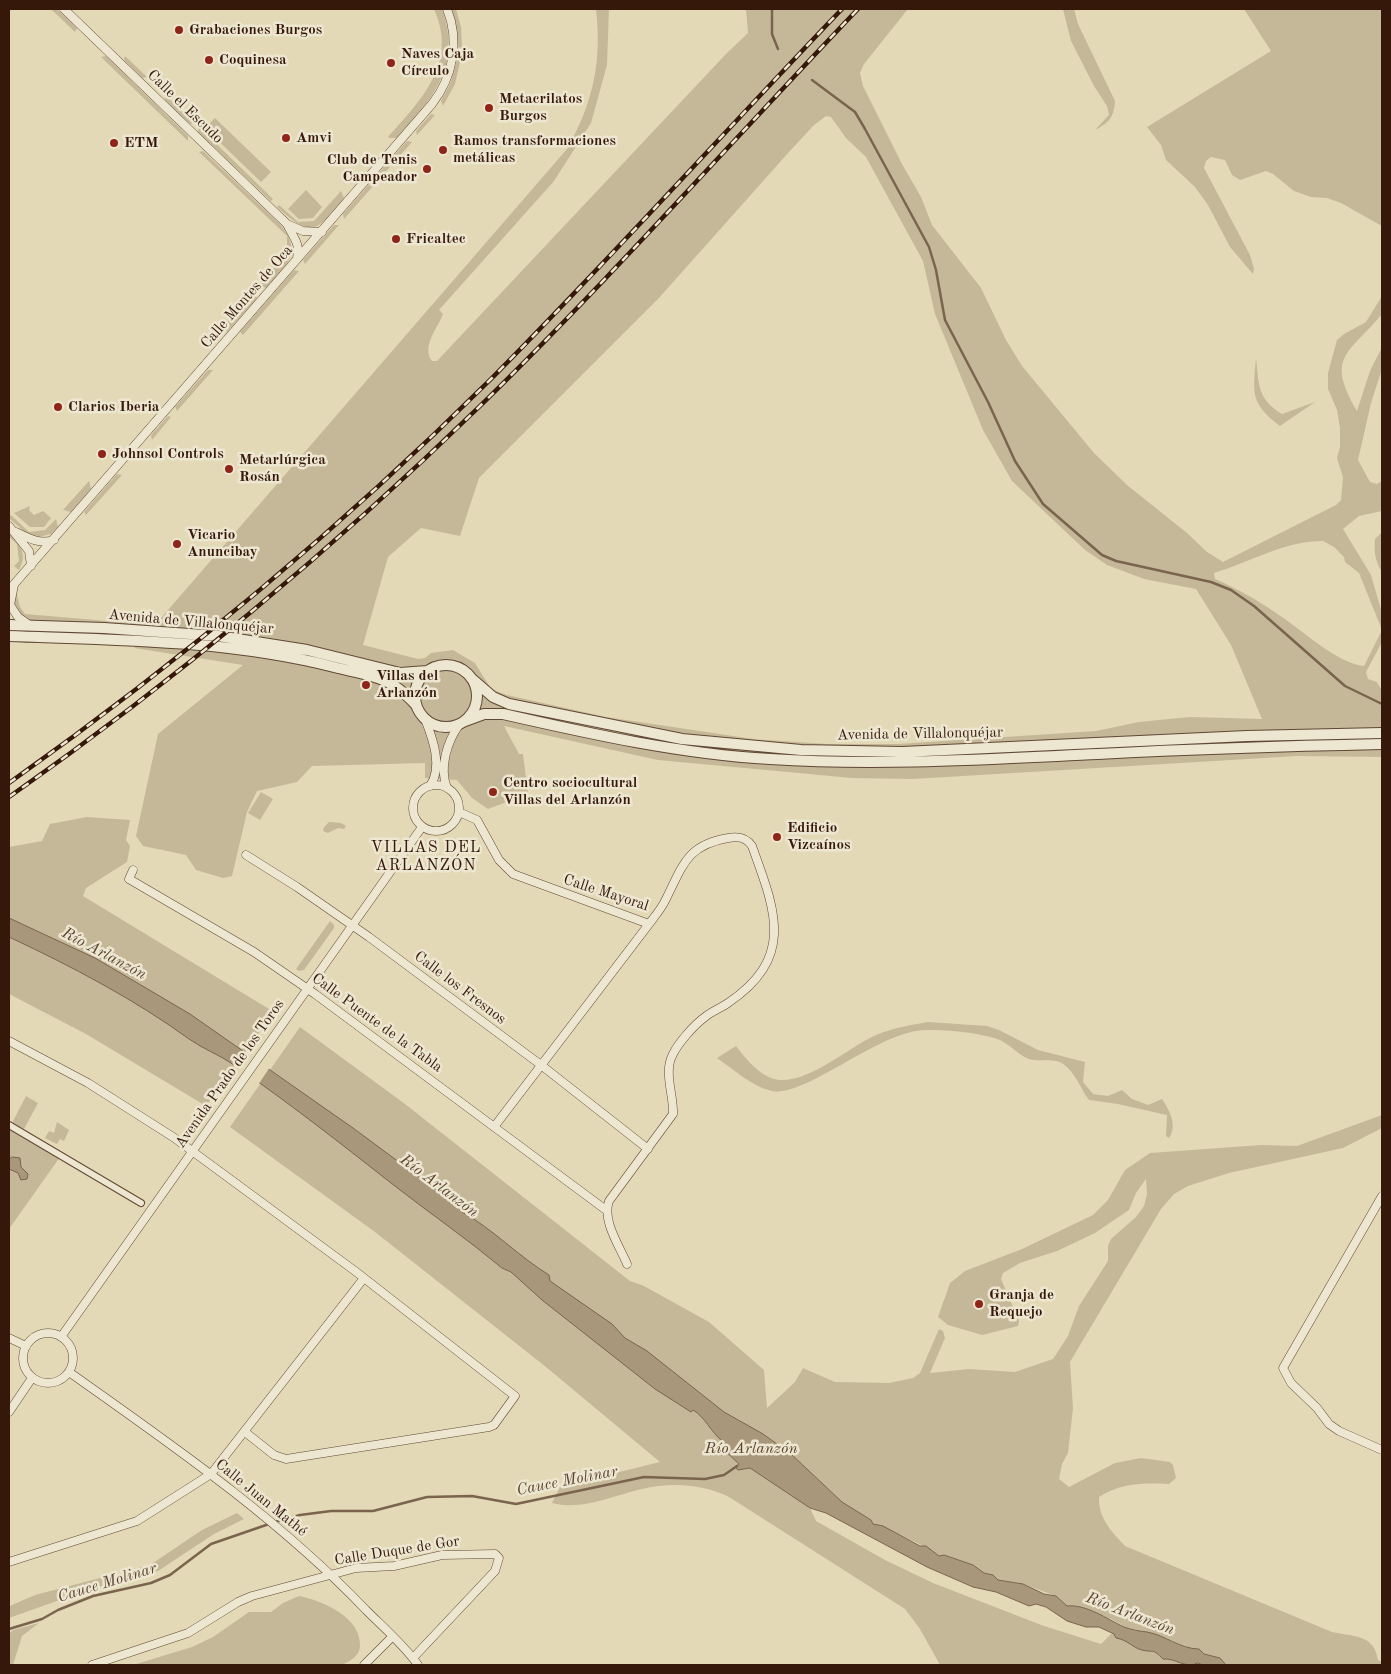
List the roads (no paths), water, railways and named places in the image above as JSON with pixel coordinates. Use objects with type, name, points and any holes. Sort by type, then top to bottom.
[{"type":"street","name":"Calle el Escudo","points":[[64,9],[287,224],[298,244],[299,251],[296,260]]},
{"type":"street","name":"Calle Montes de Oca","points":[[32,626],[22,621],[12,610],[10,597],[12,587],[422,118],[442,90],[449,76],[453,58],[452,26],[447,9]]},
{"type":"street","name":"Calle el Escudo","points":[[287,224],[303,231],[322,232]]},
{"type":"street","points":[[12,528],[36,541],[54,540]]},
{"type":"street","points":[[12,528],[29,551],[31,566]]},
{"type":"street","name":"Avenida de Villalonquéjar","points":[[9,625],[131,630],[227,637],[307,650],[400,673],[427,671]]},
{"type":"street","name":"Avenida de Villalonquéjar","points":[[9,636],[188,645],[283,656],[386,682],[403,692],[416,705]]},
{"type":"street","points":[[455,666],[471,678],[477,696],[472,714],[462,723],[447,748],[445,783],[447,788],[457,798],[459,812],[457,818],[448,828],[434,831],[422,827],[416,821],[413,807],[418,794],[430,786],[434,777],[435,750],[433,738],[425,719],[416,705],[416,686],[427,671],[436,667],[455,666]]},
{"type":"street","name":"Avenida de Villalonquéjar","points":[[471,678],[492,697],[509,704],[674,737],[784,750],[902,752],[1247,736],[1382,733]]},
{"type":"street","name":"Avenida de Villalonquéjar","points":[[462,723],[484,714],[503,714],[625,740],[711,754],[857,763],[936,762],[1223,748],[1382,744]]},
{"type":"street","points":[[425,719],[441,727],[462,723]]},
{"type":"street","points":[[430,786],[447,788]]},
{"type":"street","name":"Calle Mayoral","points":[[459,812],[477,820],[499,860],[513,874],[649,924],[665,901],[685,860],[695,850],[714,840],[735,837],[750,842],[772,901],[775,924],[772,952],[763,968],[748,986],[731,1001],[700,1021],[673,1054],[670,1076],[674,1114],[609,1201],[606,1210]]},
{"type":"street","name":"Avenida Prado de los Toros","points":[[61,1337],[422,827]]},
{"type":"street","name":"Calle los Fresnos","points":[[245,866],[248,857],[297,887],[352,925],[541,1065],[648,1149]]},
{"type":"street","name":"Calle Puente de la Tabla","points":[[133,870],[129,879],[237,942],[307,989],[606,1210]]},
{"type":"street","points":[[494,1127],[649,924]]},
{"type":"street","points":[[9,1041],[88,1083],[148,1120],[364,1278],[514,1394],[514,1398],[494,1425],[286,1459],[274,1455],[244,1432]]},
{"type":"street","points":[[9,1125],[140,1203]]},
{"type":"street","points":[[1382,1196],[1283,1368],[1291,1384],[1318,1408],[1329,1424],[1339,1431],[1382,1450]]},
{"type":"street","points":[[606,1210],[614,1236],[627,1264]]},
{"type":"street","points":[[9,1562],[137,1521],[211,1474],[364,1278]]},
{"type":"street","points":[[44,1334],[61,1337],[71,1349],[73,1357],[69,1372],[63,1378],[48,1383],[32,1378],[24,1367],[23,1353],[26,1346],[33,1338],[44,1334]]},
{"type":"street","points":[[9,1338],[26,1346]]},
{"type":"street","name":"Calle Juan Mathé","points":[[69,1372],[211,1474],[259,1512],[331,1575],[416,1662]]},
{"type":"street","points":[[9,1412],[32,1378]]},
{"type":"street","name":"Calle Duque de Gor","points":[[92,1665],[188,1633],[238,1602],[252,1596],[356,1568],[394,1566],[442,1555],[489,1554],[499,1558],[495,1571],[416,1662]]},
{"type":"street","points":[[364,1665],[392,1637]]},
{"type":"water","name":"Río Arlanzón","points":[[9,918],[95,958],[190,1014],[353,1128],[461,1208],[462,1212],[484,1226],[549,1275],[550,1281],[612,1324],[625,1338],[647,1351],[724,1412],[763,1434],[791,1454],[842,1502],[871,1520],[873,1524],[883,1526],[920,1546],[926,1546],[939,1556],[944,1555],[973,1565],[984,1573],[993,1575],[998,1580],[1023,1584],[1044,1594],[1056,1596],[1067,1606],[1082,1607],[1124,1627],[1154,1634],[1185,1647],[1199,1649],[1204,1654],[1220,1658],[1226,1665],[1203,1665],[1198,1663],[1189,1665],[1163,1659],[1155,1652],[1139,1649],[1099,1627],[1086,1627],[1067,1621],[1046,1607],[1036,1604],[1029,1606],[996,1592],[973,1587],[927,1567],[826,1513],[810,1508],[750,1468],[738,1470],[735,1467],[739,1464],[722,1448],[722,1441],[697,1413],[693,1410],[691,1412],[655,1389],[542,1300],[511,1272],[502,1268],[314,1123],[234,1065],[194,1043],[168,1024],[102,984],[9,937]]},
{"type":"water","points":[[12,1157],[20,1158],[21,1167],[28,1174],[27,1179],[21,1180],[18,1173],[9,1169],[9,1160]]},
{"type":"waterway","points":[[772,9],[772,34],[778,49]]},
{"type":"waterway","points":[[812,80],[855,112],[865,129],[929,247],[936,270],[945,320],[988,402],[1015,461],[1043,504],[1102,555],[1116,561],[1211,582],[1231,590],[1254,606],[1345,686],[1382,704]]},
{"type":"waterway","name":"Cauce Molinar","points":[[275,1522],[300,1515],[331,1511],[373,1511],[427,1497],[472,1496],[516,1504],[644,1477],[705,1479],[724,1475],[737,1466]]},
{"type":"waterway","name":"Cauce Molinar","points":[[9,1629],[42,1619],[58,1610],[93,1596],[151,1583],[170,1575],[211,1544],[269,1524]]},
{"type":"railway","points":[[9,783],[136,690],[258,591],[377,488],[435,434],[536,333],[842,9]]},
{"type":"railway","points":[[9,797],[133,707],[193,659],[311,561],[425,459],[577,309],[858,9]]},
{"type":"place","name":"Grabaciones Burgos","points":[[179,30]]},
{"type":"place","name":"Coquinesa","points":[[209,60]]},
{"type":"place","name":"Naves Caja Círculo","points":[[391,63]]},
{"type":"place","name":"Metacrilatos Burgos","points":[[489,108]]},
{"type":"place","name":"Amvi","points":[[286,138]]},
{"type":"place","name":"ETM","points":[[114,143]]},
{"type":"place","name":"Ramos transformaciones metálicas","points":[[443,150]]},
{"type":"place","name":"Club de Tenis Campeador","points":[[427,169]]},
{"type":"place","name":"Fricaltec","points":[[396,239]]},
{"type":"place","name":"Clarios Iberia","points":[[58,407]]},
{"type":"place","name":"Johnsol Controls","points":[[102,454]]},
{"type":"place","name":"Metarlúrgica Rosán","points":[[229,469]]},
{"type":"place","name":"Vicario Anuncibay","points":[[177,544]]},
{"type":"place","name":"Villas del Arlanzón","points":[[366,685]]},
{"type":"place","name":"Centro sociocultural Villas del Arlanzón","points":[[493,792]]},
{"type":"place","name":"Edificio Vizcaínos","points":[[777,837]]},
{"type":"place","name":"Granja de Requejo","points":[[979,1304]]},
{"type":"district","name":"VILLAS DEL ARLANZÓN","points":[[426,857]]}]
